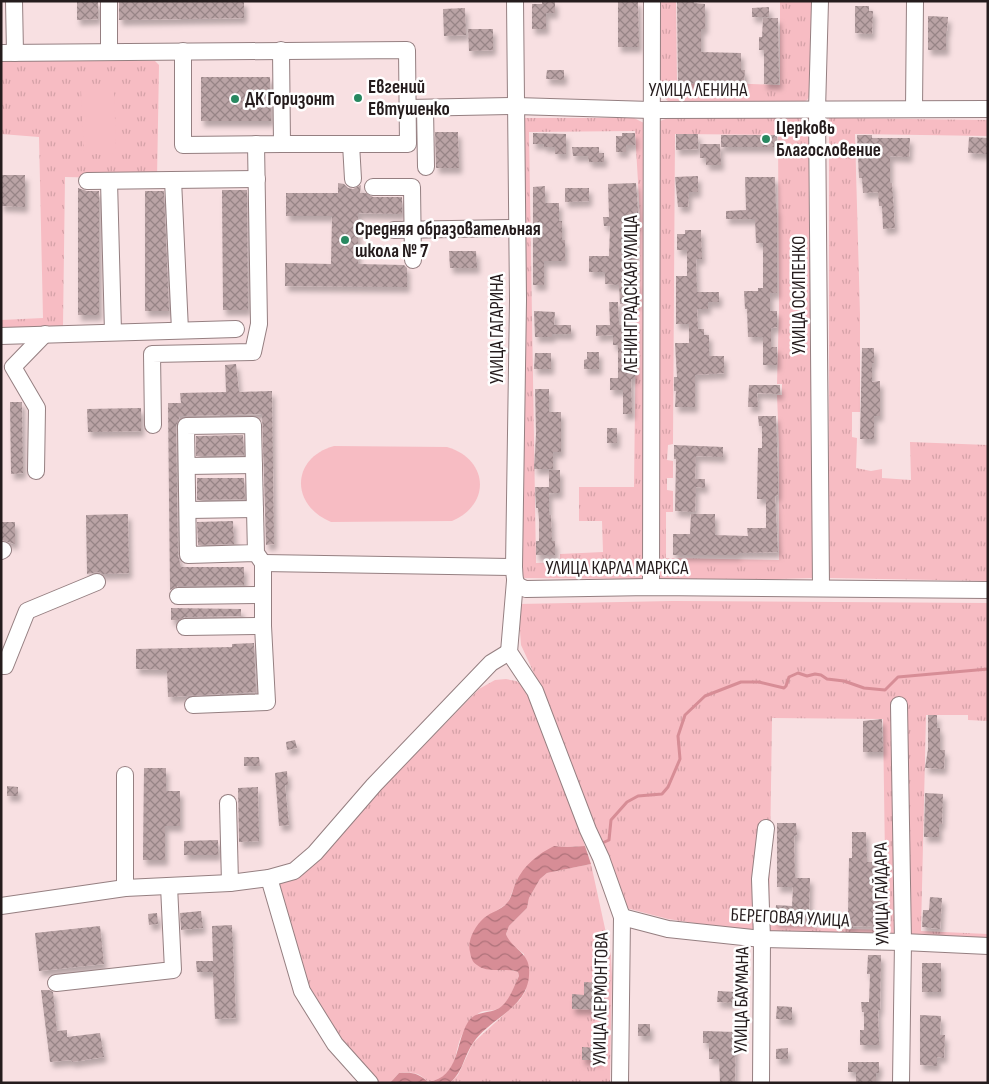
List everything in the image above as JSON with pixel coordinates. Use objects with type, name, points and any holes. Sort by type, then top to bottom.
[{"type":"street","points":[[14,1],[8,53],[108,51],[407,50],[408,144],[183,145],[183,51]]},
{"type":"street","points":[[108,51],[109,1]]},
{"type":"street","name":"УЛИЦА ГАГАРИНА","points":[[509,652],[514,574],[518,300],[516,1]]},
{"type":"street","name":"ЛЕНИНГРАДСКАЯ УЛИЦА","points":[[651,587],[652,1]]},
{"type":"street","name":"УЛИЦА ОСИПЕНКО","points":[[820,1],[818,110],[821,588]]},
{"type":"street","points":[[914,109],[915,1]]},
{"type":"street","points":[[281,50],[282,144]]},
{"type":"street","name":"УЛИЦА ЛЕНИНА","points":[[408,108],[516,106],[651,110],[988,109]]},
{"type":"street","points":[[425,108],[426,167]]},
{"type":"street","points":[[153,425],[152,354],[253,352],[259,324],[256,144]]},
{"type":"street","points":[[351,144],[353,179]]},
{"type":"street","points":[[87,181],[257,179]]},
{"type":"street","points":[[173,180],[180,330]]},
{"type":"street","points":[[109,181],[113,332]]},
{"type":"street","points":[[373,187],[412,187],[413,260]]},
{"type":"street","points":[[394,230],[517,228]]},
{"type":"street","points":[[1,336],[236,329]]},
{"type":"street","points":[[36,471],[37,408],[13,367],[45,334]]},
{"type":"street","points":[[193,705],[266,702],[263,595],[255,509],[253,424],[186,426],[188,510],[255,509]]},
{"type":"street","points":[[187,466],[254,464]]},
{"type":"street","name":"УЛИЦА КАРЛА МАРКСА","points":[[188,510],[188,555],[514,574],[518,586],[526,588],[651,587],[988,590]]},
{"type":"street","points":[[1,666],[4,666],[27,611],[97,582]]},
{"type":"street","points":[[178,596],[263,595]]},
{"type":"street","points":[[185,627],[263,626]]},
{"type":"street","points":[[1,906],[125,888],[230,883],[270,878],[294,871],[315,853],[374,785],[491,663],[509,652],[536,691],[622,917]]},
{"type":"street","name":"УЛИЦА ГАЙДАРА","points":[[899,704],[902,942],[901,1083]]},
{"type":"street","points":[[125,775],[125,888]]},
{"type":"street","points":[[228,803],[230,883]]},
{"type":"street","name":"УЛИЦА БАУМАНА","points":[[761,1083],[762,939],[760,880],[766,828]]},
{"type":"street","points":[[270,878],[302,992],[335,1044],[370,1083]]},
{"type":"street","points":[[56,983],[173,970],[169,886]]},
{"type":"street","name":"БЕРЕГОВАЯ УЛИЦА","points":[[622,917],[668,929],[762,939],[988,946]]},
{"type":"street","name":"УЛИЦА ЛЕРМОНТОВА","points":[[620,1083],[622,917]]},
{"type":"green space","points":[[659,1],[676,1],[677,84],[780,85],[780,1],[812,1],[810,95],[807,100],[803,102],[675,104],[668,101],[662,95],[658,85]]},
{"type":"green space","points":[[1,60],[155,61],[159,65],[157,179],[65,177],[63,326],[1,331],[1,320],[43,318],[39,137],[1,134]]},
{"type":"green space","points":[[84,87],[110,87],[114,90],[116,149],[112,154],[88,154],[84,151],[81,90]]},
{"type":"green space","points":[[525,118],[634,118],[644,123],[645,577],[643,579],[521,578],[519,122]],"holes":[[[635,131],[640,216],[640,290],[636,325],[634,487],[579,487],[579,521],[602,521],[603,552],[560,554],[560,562],[536,563],[529,132]]]},
{"type":"green space","points":[[668,118],[812,118],[814,578],[667,582],[662,581],[657,575],[658,125],[660,121]],"holes":[[[675,134],[778,135],[779,310],[777,384],[782,384],[782,395],[777,395],[779,560],[666,558],[666,512],[673,512],[673,491],[667,490],[667,478],[673,478],[673,461],[667,460],[668,445],[673,444]]]},
{"type":"green space","points":[[829,118],[988,120],[988,136],[855,134],[860,314],[860,412],[852,412],[852,437],[857,438],[856,468],[871,471],[882,469],[882,478],[911,480],[910,442],[988,445],[988,581],[829,578]]},
{"type":"green space","points":[[334,446],[447,447],[461,453],[471,461],[477,471],[480,482],[479,493],[474,504],[465,513],[452,521],[331,522],[308,505],[303,494],[301,482],[303,471],[310,461],[320,452]]},
{"type":"green space","points":[[673,601],[988,603],[988,721],[968,720],[968,715],[926,715],[921,931],[988,934],[988,940],[746,931],[668,919],[626,908],[543,693],[521,645],[518,604]],"holes":[[[772,718],[883,719],[886,930],[814,928],[814,925],[769,922]]]},
{"type":"green space","points":[[506,679],[516,681],[524,686],[538,715],[585,846],[554,846],[516,882],[508,903],[496,911],[482,968],[511,970],[518,972],[519,976],[510,997],[502,1007],[479,1013],[469,1024],[460,1038],[454,1061],[446,1074],[439,1079],[428,1082],[415,1073],[399,1073],[390,1083],[374,1083],[350,1055],[308,985],[275,885],[296,877],[479,689],[495,680]]},
{"type":"green space","points":[[591,864],[611,956],[610,1083],[450,1083],[458,1075],[473,1043],[520,1000],[526,990],[524,954],[509,942],[506,934],[509,926],[527,908],[529,898],[540,879],[547,873]]},
{"type":"water","points":[[554,846],[585,846],[591,864],[547,873],[540,879],[529,898],[527,908],[509,926],[506,934],[508,939],[523,954],[528,963],[528,982],[524,993],[509,1010],[473,1043],[461,1069],[450,1083],[390,1083],[399,1073],[415,1074],[428,1082],[438,1079],[451,1066],[464,1030],[471,1018],[475,1015],[498,1009],[507,1000],[519,976],[518,972],[491,970],[481,968],[475,964],[469,947],[471,938],[475,929],[484,918],[509,901],[519,876],[527,865],[537,856]]},
{"type":"building","points":[[77,1],[98,1],[98,19],[77,20]]},
{"type":"building","points":[[119,1],[244,1],[244,18],[119,20]]},
{"type":"building","points":[[542,1],[555,1],[555,13],[546,13],[546,29],[532,29],[532,4],[542,4]]},
{"type":"building","points":[[618,1],[638,1],[639,47],[618,47]]},
{"type":"building","points":[[677,1],[694,1],[694,3],[705,4],[705,29],[701,29],[701,52],[741,53],[741,70],[745,70],[744,83],[678,83]]},
{"type":"building","points":[[855,6],[869,6],[869,11],[873,11],[872,34],[855,33]]},
{"type":"building","points":[[769,7],[769,17],[752,17],[752,8]]},
{"type":"building","points":[[465,8],[466,35],[444,36],[443,9]]},
{"type":"building","points":[[928,16],[948,17],[946,50],[928,50]]},
{"type":"building","points":[[763,18],[778,18],[779,84],[764,84],[764,50],[759,50],[759,37],[762,37]]},
{"type":"building","points":[[468,29],[493,29],[493,50],[469,51]]},
{"type":"building","points":[[547,70],[564,70],[564,80],[546,79]]},
{"type":"building","points":[[201,77],[270,77],[271,121],[201,121]]},
{"type":"building","points":[[435,132],[458,132],[459,168],[436,168]]},
{"type":"building","points":[[533,133],[566,134],[566,154],[555,154],[555,147],[533,144]]},
{"type":"building","points":[[622,133],[635,133],[635,145],[626,145],[626,152],[616,152],[616,136],[622,136]]},
{"type":"building","points":[[676,134],[698,134],[698,149],[676,150]]},
{"type":"building","points":[[721,135],[777,135],[778,147],[721,147]]},
{"type":"building","points":[[857,135],[872,135],[872,138],[910,138],[909,157],[890,156],[890,183],[892,183],[895,228],[883,229],[882,206],[879,206],[878,192],[863,193],[862,178],[859,178]]},
{"type":"building","points":[[969,137],[988,138],[988,154],[968,153]]},
{"type":"building","points":[[700,144],[720,144],[721,165],[706,165],[706,158],[700,158]]},
{"type":"building","points":[[572,147],[599,147],[599,153],[604,153],[604,162],[589,162],[588,156],[573,156]]},
{"type":"building","points":[[1,175],[25,175],[25,207],[1,206]]},
{"type":"building","points":[[698,176],[698,192],[689,192],[688,207],[678,207],[675,177]]},
{"type":"building","points":[[745,177],[775,177],[777,293],[770,293],[770,311],[777,311],[777,327],[771,328],[771,347],[777,347],[777,365],[763,365],[763,337],[748,337],[744,291],[758,291],[758,288],[763,288],[763,243],[756,243],[755,219],[726,219],[726,211],[746,210]]},
{"type":"building","name":"Средняя образовательная школа № 7","points":[[338,183],[353,189],[361,185],[360,193],[366,193],[373,197],[402,197],[402,214],[358,213],[358,264],[404,265],[407,268],[407,287],[285,286],[285,263],[331,264],[332,216],[286,216],[286,193],[338,193]]},
{"type":"building","points":[[636,183],[639,225],[637,225],[635,282],[637,283],[637,304],[620,304],[619,285],[605,284],[605,272],[589,272],[589,256],[609,256],[610,226],[604,226],[603,217],[609,217],[608,184]]},
{"type":"building","points":[[545,186],[545,203],[559,203],[559,221],[562,221],[562,240],[565,240],[565,261],[544,261],[544,285],[533,285],[533,187]]},
{"type":"building","points":[[78,188],[87,191],[99,191],[99,315],[78,315]]},
{"type":"building","points":[[565,188],[589,188],[589,201],[565,202]]},
{"type":"building","points":[[222,190],[247,190],[248,310],[223,310]]},
{"type":"building","points":[[145,191],[164,191],[169,311],[145,311]]},
{"type":"building","points":[[685,230],[701,230],[702,259],[696,259],[697,292],[719,292],[719,302],[708,302],[708,309],[697,309],[698,329],[704,329],[704,335],[709,335],[709,356],[724,356],[724,373],[695,375],[695,407],[675,407],[676,391],[674,391],[674,377],[677,377],[675,343],[689,343],[689,324],[676,324],[676,276],[687,276],[687,250],[677,250],[677,234],[685,234]]},
{"type":"building","points":[[449,251],[476,251],[477,268],[450,268]]},
{"type":"building","points":[[609,302],[618,302],[619,325],[635,325],[635,379],[631,379],[632,414],[623,414],[623,390],[610,390],[610,378],[618,378],[618,345],[613,345],[613,335],[596,336],[596,325],[610,325]]},
{"type":"building","points":[[534,311],[555,312],[554,325],[571,325],[571,334],[552,334],[552,337],[535,337]]},
{"type":"building","points":[[862,348],[874,348],[872,382],[880,381],[880,416],[874,416],[874,439],[860,439]]},
{"type":"building","points":[[587,352],[599,352],[599,369],[584,369],[584,360],[587,359]]},
{"type":"building","points":[[535,353],[551,353],[551,369],[534,369]]},
{"type":"building","points":[[236,364],[239,392],[272,391],[274,544],[266,545],[262,414],[180,416],[176,426],[178,555],[181,567],[244,567],[244,585],[178,586],[170,590],[168,403],[181,403],[180,393],[226,392],[225,365]]},
{"type":"building","points":[[749,385],[780,385],[780,394],[757,393],[758,407],[748,407]]},
{"type":"building","points":[[535,389],[549,389],[549,412],[561,412],[561,452],[553,452],[553,469],[534,469],[536,434]]},
{"type":"building","points":[[10,402],[22,402],[23,473],[11,474]]},
{"type":"building","points":[[141,408],[141,431],[88,432],[87,409]]},
{"type":"building","points":[[758,416],[776,416],[778,495],[775,496],[778,552],[738,553],[738,555],[673,555],[673,534],[690,534],[691,514],[715,514],[715,535],[748,536],[747,528],[766,528],[766,499],[757,499],[758,448],[762,448],[762,426],[759,426]]},
{"type":"building","points":[[607,428],[617,428],[617,443],[607,443]]},
{"type":"building","points":[[243,435],[244,455],[196,456],[196,436]]},
{"type":"building","points":[[674,445],[723,447],[723,457],[696,456],[695,479],[705,479],[705,488],[696,487],[695,512],[675,511],[676,459],[674,459]]},
{"type":"building","points":[[549,470],[560,470],[560,493],[549,493]]},
{"type":"building","points":[[197,478],[244,478],[245,499],[197,500]]},
{"type":"building","points":[[535,487],[549,487],[549,515],[551,515],[552,541],[555,541],[555,555],[536,555],[536,541],[539,541],[539,520],[538,508],[536,508]]},
{"type":"building","points":[[128,514],[129,573],[102,574],[98,572],[87,574],[86,515]]},
{"type":"building","points":[[233,521],[234,544],[198,545],[197,522]]},
{"type":"building","points":[[1,522],[15,522],[15,544],[1,540]]},
{"type":"building","points":[[171,608],[241,609],[241,616],[185,617],[171,620]]},
{"type":"building","points":[[254,643],[256,692],[168,697],[167,670],[136,669],[136,649],[232,647],[232,644]]},
{"type":"building","points":[[928,715],[937,715],[937,728],[940,728],[940,750],[945,750],[944,769],[925,768],[928,749]]},
{"type":"building","points":[[882,719],[883,752],[863,752],[863,721]]},
{"type":"building","points":[[295,740],[297,748],[287,750],[286,742]]},
{"type":"building","points":[[244,757],[259,757],[260,766],[244,766]]},
{"type":"building","points":[[144,768],[166,768],[166,791],[180,791],[180,826],[165,826],[165,860],[143,860]]},
{"type":"building","points":[[287,771],[288,785],[285,785],[289,825],[279,826],[275,773]]},
{"type":"building","points":[[7,786],[18,787],[18,796],[7,796]]},
{"type":"building","points":[[258,787],[259,841],[239,842],[238,788]]},
{"type":"building","points":[[925,793],[943,794],[942,824],[939,824],[939,837],[924,837]]},
{"type":"building","points":[[777,823],[796,823],[797,835],[794,836],[795,878],[810,878],[809,913],[816,914],[815,922],[775,922],[776,905],[792,906],[793,887],[777,887]]},
{"type":"building","points":[[852,832],[866,832],[867,862],[882,862],[884,927],[853,926],[853,928],[843,928],[843,915],[848,915],[849,858],[852,858]]},
{"type":"building","points":[[218,840],[218,855],[184,855],[184,841]]},
{"type":"building","points":[[930,897],[942,898],[940,929],[922,927],[923,910],[929,910]]},
{"type":"building","points":[[201,911],[203,928],[181,930],[180,913]]},
{"type":"building","points":[[157,913],[158,924],[149,925],[148,914]]},
{"type":"building","points":[[232,925],[236,1018],[215,1019],[213,972],[197,972],[196,961],[213,961],[212,926]]},
{"type":"building","points":[[100,926],[104,964],[39,971],[35,933]]},
{"type":"building","points":[[868,955],[881,955],[880,1010],[878,1010],[879,1045],[860,1045],[860,1030],[864,1030],[864,1012],[862,1012],[861,1002],[869,1002],[870,974],[867,974]]},
{"type":"building","points":[[922,963],[941,963],[941,992],[922,992]]},
{"type":"building","points":[[584,982],[602,983],[599,1010],[572,1009],[572,994],[584,995]]},
{"type":"building","points":[[41,990],[53,992],[57,1031],[67,1030],[67,1037],[100,1033],[104,1057],[72,1062],[71,1060],[50,1062]]},
{"type":"building","points":[[718,991],[736,992],[736,1003],[717,1002]]},
{"type":"building","points":[[777,1006],[792,1007],[792,1020],[776,1019]]},
{"type":"building","points":[[920,1015],[941,1016],[940,1035],[945,1035],[944,1058],[937,1057],[937,1066],[920,1065]]},
{"type":"building","points":[[638,1024],[650,1024],[650,1036],[638,1036]]},
{"type":"building","points":[[703,1031],[736,1032],[735,1082],[720,1083],[719,1059],[709,1059],[709,1043],[703,1043]]},
{"type":"building","points":[[582,1047],[600,1048],[599,1060],[582,1060]]},
{"type":"building","points":[[788,1048],[788,1059],[776,1059],[776,1049]]},
{"type":"building","points":[[848,1062],[879,1062],[879,1073],[876,1073],[876,1083],[856,1083],[856,1072],[848,1072]]},
{"type":"waterway","points":[[600,844],[609,840],[611,820],[627,802],[638,796],[662,794],[668,787],[680,759],[678,736],[685,715],[705,696],[741,682],[759,682],[784,688],[789,677],[798,673],[807,676],[821,675],[827,679],[844,681],[864,688],[885,690],[898,677],[988,669]]},
{"type":"place","name":"Евгений Евтушенко","points":[[358,98]]},
{"type":"place","name":"ДК Горизонт","points":[[235,99]]},
{"type":"place","name":"Церковь Благословение","points":[[766,139]]},
{"type":"place","name":"Средняя образовательная школа № 7","points":[[345,240]]}]
